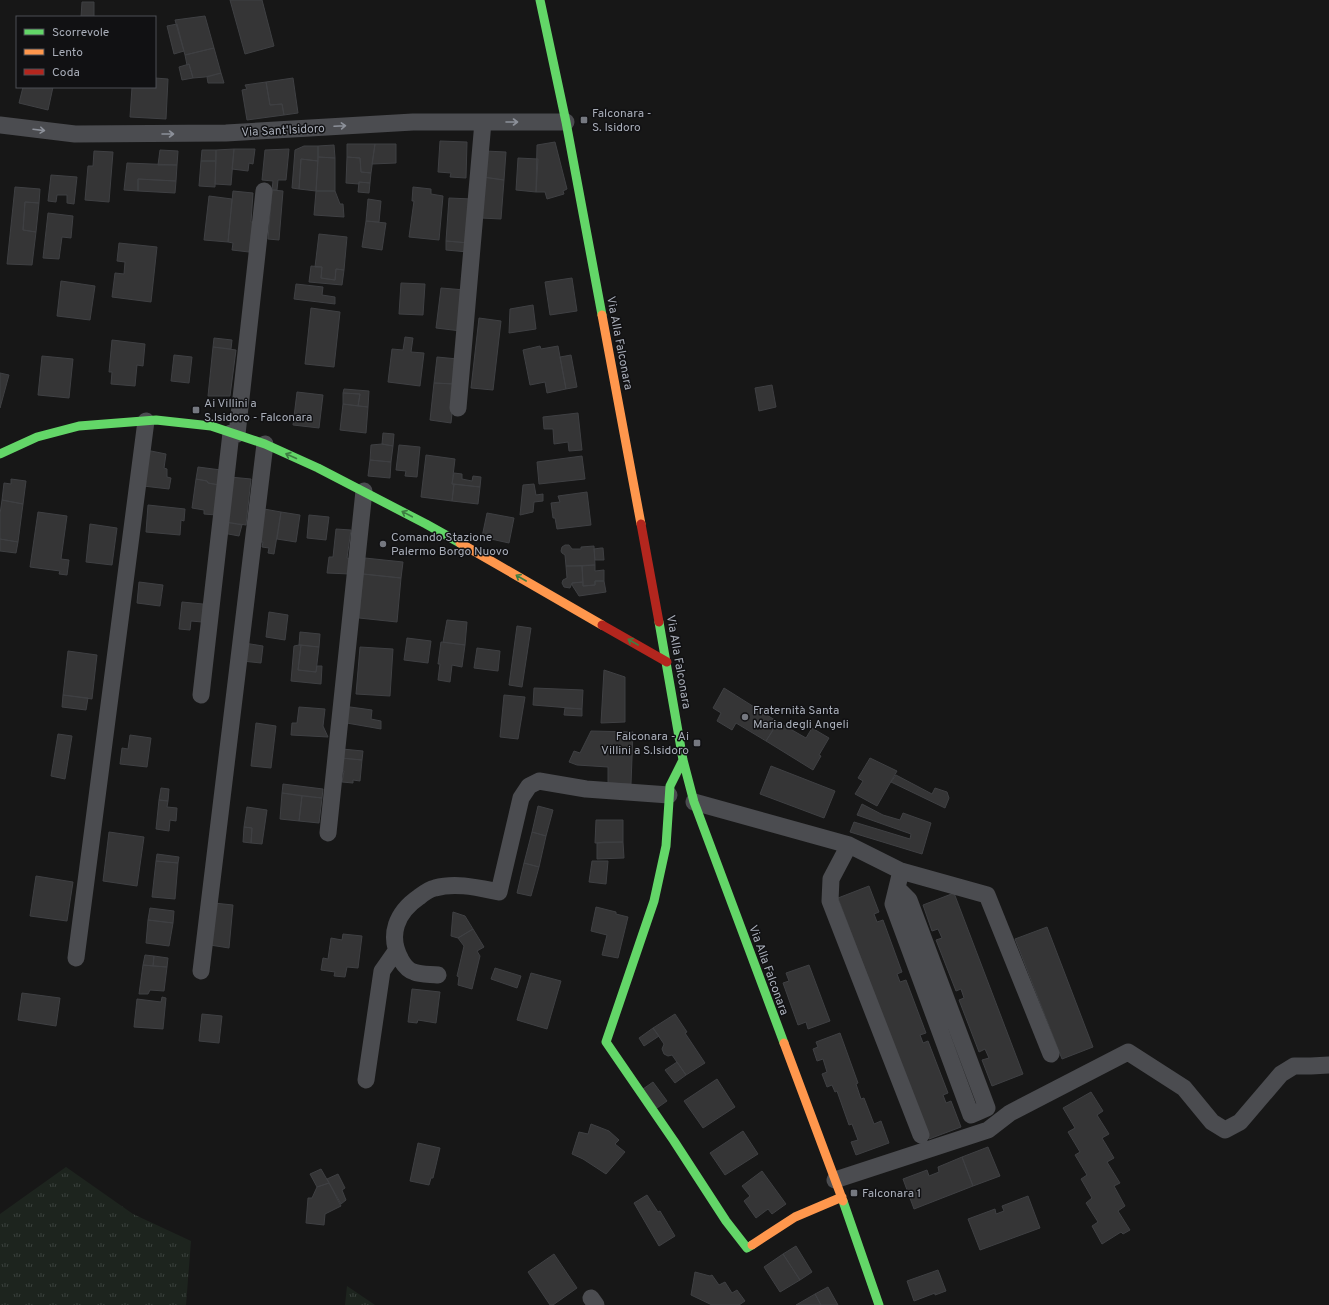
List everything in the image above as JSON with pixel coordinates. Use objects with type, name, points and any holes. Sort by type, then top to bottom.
[{"type":"street","name":"Via Alla Falconara","points":[[540,0],[566,122],[667,662],[683,760],[694,802],[842,1197],[879,1305]]},
{"type":"street","name":"Via Sant'Isidoro","points":[[0,125],[83,134],[226,133],[413,122],[566,122]]},
{"type":"street","points":[[458,408],[483,122]]},
{"type":"street","points":[[201,695],[264,191]]},
{"type":"street","points":[[0,454],[37,437],[80,426],[156,420],[212,426],[266,444],[364,491],[426,524],[667,662]]},
{"type":"street","points":[[76,958],[146,421]]},
{"type":"street","points":[[201,971],[266,444]]},
{"type":"street","points":[[328,833],[364,491]]},
{"type":"street","points":[[683,760],[670,786],[666,846],[654,901],[606,1042],[666,1129],[726,1221],[747,1248],[795,1217],[842,1197]]},
{"type":"street","points":[[438,975],[413,972],[404,965],[396,951],[395,925],[401,914],[410,903],[435,888],[456,886],[472,887],[499,892],[521,798],[529,786],[539,781],[586,789],[669,795]]},
{"type":"street","points":[[694,802],[849,844],[899,880],[987,895],[1052,1054]]},
{"type":"street","points":[[849,844],[831,879],[830,901],[921,1135]]},
{"type":"street","points":[[899,880],[909,900],[987,1108],[971,1114],[893,904],[899,880]]},
{"type":"street","points":[[366,1080],[382,971],[396,951]]},
{"type":"street","points":[[835,1180],[988,1130],[1010,1113],[1128,1052],[1184,1088],[1212,1122],[1225,1130],[1240,1122],[1281,1074],[1294,1066],[1329,1065]]},
{"type":"green space","points":[[66,1167],[133,1214],[191,1241],[186,1305],[0,1305],[0,1214]]},
{"type":"green space","points":[[347,1286],[375,1305],[345,1305]]},
{"type":"building","points":[[230,0],[262,0],[274,46],[245,54]]},
{"type":"building","points":[[82,2],[94,2],[94,16],[81,16]]},
{"type":"building","points":[[205,16],[214,48],[185,55],[175,20]]},
{"type":"building","points":[[177,24],[184,51],[174,54],[167,26]]},
{"type":"building","points":[[214,48],[221,73],[193,78],[189,64],[187,65],[185,55]]},
{"type":"building","points":[[189,64],[193,78],[182,80],[179,67]]},
{"type":"building","points":[[221,73],[224,83],[208,83],[207,77]]},
{"type":"building","points":[[156,78],[168,79],[166,119],[130,117],[132,88],[156,88]]},
{"type":"building","points":[[293,78],[298,113],[284,115],[282,104],[270,105],[266,82]]},
{"type":"building","points":[[266,82],[270,105],[282,104],[284,115],[247,120],[242,90],[247,89],[245,85]]},
{"type":"building","points":[[23,88],[53,88],[48,110],[19,103]]},
{"type":"building","points":[[440,141],[467,142],[466,178],[450,177],[451,173],[438,172]]},
{"type":"building","points":[[555,142],[567,189],[563,191],[564,194],[547,199],[545,192],[536,192],[537,145]]},
{"type":"building","points":[[347,144],[375,144],[371,173],[361,172],[360,158],[347,157]]},
{"type":"building","points":[[375,144],[396,144],[396,163],[372,164]]},
{"type":"building","points":[[334,145],[335,158],[318,157],[318,146]]},
{"type":"building","points":[[304,146],[318,146],[318,161],[301,159],[299,189],[292,188],[295,150]]},
{"type":"building","points":[[234,149],[255,149],[253,164],[249,163],[248,171],[232,169]]},
{"type":"building","points":[[234,149],[231,185],[215,184],[216,150]]},
{"type":"building","points":[[289,149],[286,180],[278,180],[277,190],[272,190],[273,181],[262,180],[265,150]]},
{"type":"building","points":[[160,150],[178,151],[177,165],[158,165]]},
{"type":"building","points":[[202,150],[216,150],[216,161],[201,161]]},
{"type":"building","points":[[94,151],[113,152],[109,202],[85,200],[88,166],[93,166]]},
{"type":"building","points":[[485,151],[506,152],[504,180],[483,177]]},
{"type":"building","points":[[318,157],[335,158],[335,191],[316,191]]},
{"type":"building","points":[[347,157],[360,158],[361,172],[371,173],[370,183],[346,183]]},
{"type":"building","points":[[518,158],[538,159],[536,192],[516,190]]},
{"type":"building","points":[[301,159],[318,161],[316,191],[299,189]]},
{"type":"building","points":[[201,161],[216,161],[215,187],[199,186]]},
{"type":"building","points":[[127,163],[177,165],[176,181],[138,179],[138,191],[124,190]]},
{"type":"building","points":[[51,175],[77,177],[74,204],[67,203],[67,195],[57,195],[56,202],[48,201]]},
{"type":"building","points":[[483,177],[504,180],[501,219],[481,218]]},
{"type":"building","points":[[138,179],[176,181],[175,193],[138,191]]},
{"type":"building","points":[[359,182],[370,183],[369,193],[358,192]]},
{"type":"building","points":[[15,187],[40,189],[39,203],[25,202],[23,230],[36,232],[32,265],[7,264]]},
{"type":"building","points":[[413,187],[431,189],[431,194],[443,196],[439,240],[409,237],[414,201],[412,201]]},
{"type":"building","points":[[272,190],[283,191],[279,240],[268,239]]},
{"type":"building","points":[[233,191],[253,193],[251,222],[253,222],[249,252],[232,250],[233,243],[228,242]]},
{"type":"building","points":[[316,191],[335,191],[340,204],[343,204],[344,217],[314,215]]},
{"type":"building","points":[[209,196],[232,199],[228,242],[204,240]]},
{"type":"building","points":[[449,198],[472,199],[469,243],[446,241]]},
{"type":"building","points":[[368,199],[381,201],[379,222],[366,221]]},
{"type":"building","points":[[25,202],[39,203],[36,232],[23,230]]},
{"type":"building","points":[[48,213],[73,216],[71,238],[62,237],[59,259],[43,258]]},
{"type":"building","points":[[366,221],[386,223],[382,250],[362,247]]},
{"type":"building","points":[[319,234],[347,237],[344,270],[336,269],[335,280],[321,278],[322,267],[315,267]]},
{"type":"building","points":[[446,241],[469,243],[468,252],[446,250]]},
{"type":"building","points":[[119,243],[157,247],[151,302],[112,297],[115,273],[124,274],[125,262],[117,261]]},
{"type":"building","points":[[311,266],[322,267],[321,278],[335,280],[336,269],[344,270],[342,285],[309,282]]},
{"type":"building","points":[[572,278],[577,311],[550,315],[545,282]]},
{"type":"building","points":[[61,281],[95,286],[90,320],[57,316]]},
{"type":"building","points":[[401,283],[425,284],[423,315],[399,314]]},
{"type":"building","points":[[296,284],[323,287],[322,295],[335,297],[335,304],[294,299]]},
{"type":"building","points":[[441,288],[465,290],[461,331],[436,328]]},
{"type":"building","points":[[533,305],[536,329],[509,333],[510,309]]},
{"type":"building","points":[[311,308],[340,312],[334,367],[305,364]]},
{"type":"building","points":[[479,318],[501,321],[493,390],[471,388]]},
{"type":"building","points":[[405,337],[413,338],[411,352],[424,353],[420,386],[388,382],[392,349],[403,350]]},
{"type":"building","points":[[214,338],[232,340],[231,349],[213,347]]},
{"type":"building","points":[[112,340],[145,344],[143,366],[137,365],[135,386],[111,384],[112,372],[109,372]]},
{"type":"building","points":[[540,346],[541,349],[558,346],[566,389],[547,393],[545,382],[530,385],[523,350]]},
{"type":"building","points":[[213,347],[236,350],[230,396],[208,396]]},
{"type":"building","points":[[174,355],[192,357],[189,383],[171,381]]},
{"type":"building","points":[[571,355],[577,387],[566,389],[560,357]]},
{"type":"building","points":[[42,356],[73,359],[69,398],[38,395]]},
{"type":"building","points":[[437,357],[458,359],[455,384],[434,383]]},
{"type":"building","points":[[0,373],[9,375],[0,408]]},
{"type":"building","points":[[434,383],[455,384],[451,423],[430,420]]},
{"type":"building","points":[[772,385],[776,407],[759,411],[755,388]]},
{"type":"building","points":[[344,389],[369,391],[368,407],[358,406],[360,394],[343,393]]},
{"type":"building","points":[[297,392],[323,395],[319,428],[293,425]]},
{"type":"building","points":[[343,393],[360,394],[358,406],[343,404]]},
{"type":"building","points":[[343,404],[368,407],[366,433],[340,430]]},
{"type":"building","points":[[578,413],[582,450],[569,451],[568,442],[554,444],[553,429],[544,429],[543,417]]},
{"type":"building","points":[[383,433],[394,434],[393,446],[382,444]]},
{"type":"building","points":[[382,444],[393,446],[391,462],[370,460],[371,445]]},
{"type":"building","points":[[399,445],[420,447],[417,477],[405,476],[406,471],[396,470]]},
{"type":"building","points":[[146,450],[166,454],[164,468],[167,469],[167,477],[171,478],[169,489],[143,486]]},
{"type":"building","points":[[426,455],[455,459],[452,484],[454,484],[452,501],[421,497]]},
{"type":"building","points":[[582,456],[585,479],[539,484],[537,462]]},
{"type":"building","points":[[370,460],[391,462],[390,478],[368,476]]},
{"type":"building","points":[[198,467],[221,470],[219,485],[196,479]]},
{"type":"building","points":[[454,473],[462,474],[462,479],[472,481],[473,476],[481,477],[480,487],[452,484]]},
{"type":"building","points":[[230,477],[251,479],[246,525],[225,522]]},
{"type":"building","points":[[11,479],[26,481],[23,504],[2,500],[4,483],[11,484]]},
{"type":"building","points":[[196,479],[219,485],[216,515],[204,514],[204,510],[192,508]]},
{"type":"building","points":[[454,484],[480,487],[478,504],[452,501]]},
{"type":"building","points":[[534,484],[536,495],[543,494],[543,501],[534,502],[533,512],[520,515],[523,485]]},
{"type":"building","points":[[587,492],[591,525],[557,529],[555,518],[553,518],[551,503],[560,502],[558,496]]},
{"type":"building","points":[[2,500],[23,504],[18,542],[0,539],[0,514]]},
{"type":"building","points":[[148,505],[185,509],[184,521],[181,520],[180,535],[146,532]]},
{"type":"building","points":[[264,509],[281,512],[274,554],[268,553],[269,548],[262,547],[263,542],[259,542]]},
{"type":"building","points":[[38,512],[67,516],[61,559],[69,560],[67,575],[59,574],[60,571],[30,567]]},
{"type":"building","points":[[281,512],[300,515],[296,542],[277,539]]},
{"type":"building","points":[[487,513],[514,518],[509,543],[482,537]]},
{"type":"building","points":[[309,515],[329,517],[326,540],[307,538]]},
{"type":"building","points":[[225,522],[242,525],[239,536],[223,533]]},
{"type":"building","points":[[90,524],[117,528],[112,565],[86,562]]},
{"type":"building","points":[[336,529],[351,530],[347,558],[351,559],[350,574],[327,573],[329,557],[333,557]]},
{"type":"building","points":[[0,539],[18,542],[16,553],[0,551]]},
{"type":"building","points":[[569,545],[572,549],[581,549],[581,547],[594,546],[595,565],[566,566],[565,555],[561,551],[562,547]]},
{"type":"building","points":[[603,548],[604,560],[595,560],[594,549]]},
{"type":"building","points":[[365,558],[403,562],[401,578],[363,574]]},
{"type":"building","points":[[595,565],[595,571],[604,570],[604,581],[595,581],[595,585],[583,586],[582,566]]},
{"type":"building","points":[[566,566],[582,566],[583,582],[572,583],[570,588],[564,587],[562,583],[563,580],[567,578]]},
{"type":"building","points":[[363,574],[401,578],[397,622],[359,618]]},
{"type":"building","points":[[595,581],[604,581],[606,592],[579,596],[572,585],[572,583],[583,582],[583,586],[595,585]]},
{"type":"building","points":[[139,582],[163,585],[160,606],[137,603]]},
{"type":"building","points":[[182,602],[203,604],[202,622],[191,621],[190,630],[179,629]]},
{"type":"building","points":[[269,612],[288,615],[285,640],[266,637]]},
{"type":"building","points":[[447,620],[467,622],[465,645],[443,642]]},
{"type":"building","points":[[517,626],[531,628],[522,687],[509,685]]},
{"type":"building","points":[[300,632],[320,634],[319,647],[299,645]]},
{"type":"building","points":[[407,638],[431,641],[428,663],[404,660]]},
{"type":"building","points":[[441,642],[465,645],[462,667],[452,665],[450,682],[438,680],[440,664],[438,664]]},
{"type":"building","points":[[244,643],[263,646],[261,663],[242,661]]},
{"type":"building","points":[[301,645],[298,670],[316,672],[317,666],[322,666],[321,684],[291,681],[294,646]]},
{"type":"building","points":[[301,645],[319,647],[316,672],[298,670]]},
{"type":"building","points":[[360,647],[393,649],[390,696],[356,694]]},
{"type":"building","points":[[477,648],[500,651],[498,671],[474,668]]},
{"type":"building","points":[[68,651],[97,655],[92,699],[63,695]]},
{"type":"building","points":[[604,670],[625,677],[625,722],[601,723]]},
{"type":"building","points":[[534,688],[583,690],[582,709],[533,705]]},
{"type":"building","name":"Fraternità Santa Maria degli Angeli","points":[[724,688],[778,722],[766,741],[736,723],[732,730],[717,721],[721,713],[713,708]]},
{"type":"building","points":[[63,695],[88,698],[86,710],[62,707]]},
{"type":"building","points":[[504,695],[525,697],[518,739],[500,737]]},
{"type":"building","points":[[343,706],[372,710],[371,719],[381,721],[381,729],[341,722]]},
{"type":"building","points":[[299,707],[325,709],[323,726],[328,737],[291,735],[292,723],[297,723]]},
{"type":"building","points":[[565,708],[582,709],[582,716],[564,715]]},
{"type":"building","points":[[778,722],[806,738],[812,728],[829,738],[819,755],[821,756],[813,770],[766,741]]},
{"type":"building","points":[[256,723],[276,726],[271,768],[251,766]]},
{"type":"building","points":[[591,731],[633,732],[631,784],[608,783],[608,767],[577,765],[569,762],[574,751],[580,753]]},
{"type":"building","points":[[58,734],[72,736],[65,779],[51,776]]},
{"type":"building","points":[[130,735],[151,738],[147,767],[120,764],[122,748],[128,749]]},
{"type":"building","points":[[342,749],[363,751],[362,760],[341,758]]},
{"type":"building","points":[[341,758],[362,760],[360,781],[353,780],[353,783],[342,782],[344,771],[340,771]]},
{"type":"building","points":[[870,758],[897,771],[877,806],[855,794],[863,781],[858,778]]},
{"type":"building","points":[[771,766],[835,791],[824,818],[760,794]]},
{"type":"building","points":[[896,775],[932,794],[935,788],[947,792],[949,798],[945,808],[891,782]]},
{"type":"building","points":[[283,784],[323,789],[322,798],[282,793]]},
{"type":"building","points":[[161,788],[169,789],[168,801],[159,800]]},
{"type":"building","points":[[282,793],[302,796],[299,821],[280,819]]},
{"type":"building","points":[[302,796],[322,798],[319,823],[299,821]]},
{"type":"building","points":[[159,800],[168,801],[167,807],[177,808],[176,821],[170,820],[169,831],[156,829]]},
{"type":"building","points":[[862,804],[883,815],[900,820],[903,813],[931,823],[922,854],[850,832],[854,822],[910,839],[911,834],[857,815]]},
{"type":"building","points":[[538,806],[553,810],[546,836],[532,832]]},
{"type":"building","points":[[247,807],[267,810],[262,844],[251,843],[252,828],[244,827]]},
{"type":"building","points":[[596,820],[623,820],[623,842],[595,843]]},
{"type":"building","points":[[244,827],[252,828],[251,843],[243,842]]},
{"type":"building","points":[[109,832],[144,837],[137,886],[103,881]]},
{"type":"building","points":[[532,832],[546,836],[539,867],[524,863]]},
{"type":"building","points":[[623,842],[624,858],[597,859],[597,843]]},
{"type":"building","points":[[157,854],[179,857],[178,863],[156,861]]},
{"type":"building","points":[[156,861],[178,863],[175,899],[152,897]]},
{"type":"building","points":[[592,861],[608,861],[606,884],[589,882]]},
{"type":"building","points":[[524,863],[539,867],[531,896],[517,893]]},
{"type":"building","points":[[36,876],[73,882],[67,921],[30,916]]},
{"type":"building","points":[[869,886],[879,912],[874,914],[877,922],[883,920],[902,972],[897,974],[900,982],[906,980],[926,1033],[920,1035],[923,1043],[928,1041],[948,1093],[943,1095],[946,1103],[951,1101],[961,1127],[929,1139],[838,898]]},
{"type":"building","points":[[954,893],[1023,1074],[992,1086],[982,1060],[989,1058],[985,1049],[979,1052],[959,1000],[964,998],[961,989],[956,991],[936,940],[942,938],[938,929],[932,931],[923,905]]},
{"type":"building","points":[[214,903],[233,905],[229,948],[210,945]]},
{"type":"building","points":[[596,907],[628,917],[618,958],[602,955],[607,935],[591,931]]},
{"type":"building","points":[[150,908],[174,911],[173,923],[148,920]]},
{"type":"building","points":[[453,912],[465,916],[473,929],[458,938],[451,936]]},
{"type":"building","points":[[148,920],[173,923],[169,946],[146,943]]},
{"type":"building","points":[[1047,927],[1093,1047],[1062,1059],[1015,939]]},
{"type":"building","points":[[473,929],[484,947],[477,951],[480,956],[472,989],[458,985],[459,977],[457,976],[464,946],[458,938]]},
{"type":"building","points":[[343,934],[362,936],[358,968],[347,967],[345,977],[334,976],[335,972],[321,970],[323,958],[328,959],[331,938],[342,940]]},
{"type":"building","points":[[145,955],[154,956],[153,966],[143,965]]},
{"type":"building","points":[[154,956],[168,958],[167,967],[153,966]]},
{"type":"building","points":[[143,965],[167,967],[164,991],[150,990],[148,994],[139,994]]},
{"type":"building","points":[[809,965],[830,1021],[808,1029],[806,1022],[798,1025],[783,983],[789,981],[786,973]]},
{"type":"building","points":[[495,968],[521,976],[517,988],[491,979]]},
{"type":"building","points":[[531,973],[561,981],[547,1029],[517,1020]]},
{"type":"building","points":[[412,989],[440,992],[436,1023],[418,1020],[417,1023],[408,1022]]},
{"type":"building","points":[[22,993],[60,998],[56,1026],[18,1020]]},
{"type":"building","points":[[162,997],[166,998],[163,1029],[134,1027],[137,999],[161,1002]]},
{"type":"building","points":[[202,1014],[222,1016],[219,1043],[199,1041]]},
{"type":"building","points":[[675,1014],[687,1032],[685,1033],[705,1063],[686,1075],[672,1055],[668,1056],[664,1054],[662,1049],[664,1044],[653,1028]]},
{"type":"building","points":[[653,1028],[659,1036],[644,1046],[639,1038]]},
{"type":"building","points":[[840,1033],[858,1083],[856,1084],[861,1099],[864,1098],[874,1124],[881,1121],[889,1143],[856,1155],[851,1142],[858,1140],[852,1124],[849,1125],[837,1091],[835,1092],[832,1085],[827,1087],[822,1074],[827,1072],[823,1059],[817,1061],[813,1049],[818,1047],[816,1042]]},
{"type":"building","points":[[677,1062],[686,1075],[675,1083],[665,1070]]},
{"type":"building","points":[[717,1079],[735,1107],[703,1128],[684,1101]]},
{"type":"building","points":[[653,1082],[667,1101],[657,1108],[643,1089]]},
{"type":"building","points":[[1091,1092],[1103,1111],[1097,1115],[1109,1134],[1102,1138],[1114,1158],[1107,1162],[1120,1183],[1114,1186],[1125,1206],[1118,1211],[1130,1230],[1123,1234],[1121,1232],[1102,1244],[1092,1226],[1098,1222],[1086,1203],[1092,1198],[1081,1179],[1087,1175],[1075,1155],[1080,1152],[1068,1132],[1075,1128],[1063,1108]]},
{"type":"building","points":[[591,1124],[609,1131],[619,1140],[615,1144],[625,1152],[606,1174],[583,1159],[572,1154],[579,1132],[588,1134]]},
{"type":"building","points":[[743,1131],[758,1154],[725,1175],[710,1153]]},
{"type":"building","points":[[418,1143],[440,1148],[433,1178],[431,1178],[429,1185],[410,1181]]},
{"type":"building","points":[[988,1147],[1000,1176],[973,1186],[962,1157]]},
{"type":"building","points":[[962,1157],[973,1186],[914,1209],[903,1179],[927,1170],[929,1176],[939,1172],[938,1167]]},
{"type":"building","points":[[321,1169],[329,1183],[317,1187],[310,1174]]},
{"type":"building","points":[[762,1171],[786,1204],[772,1214],[768,1209],[756,1218],[744,1201],[750,1196],[742,1186]]},
{"type":"building","points":[[338,1174],[345,1188],[342,1190],[346,1200],[341,1204],[327,1179]]},
{"type":"building","points":[[329,1183],[341,1206],[325,1214],[324,1225],[306,1223],[308,1198],[312,1198],[317,1187]]},
{"type":"building","points":[[647,1195],[658,1212],[660,1211],[675,1236],[659,1246],[634,1203]]},
{"type":"building","points":[[1028,1196],[1040,1228],[980,1250],[968,1219],[995,1209],[996,1214],[1004,1211],[1002,1206]]},
{"type":"building","points":[[796,1246],[812,1272],[800,1280],[783,1254]]},
{"type":"building","points":[[554,1254],[577,1288],[553,1305],[550,1305],[528,1272]]},
{"type":"building","points":[[783,1254],[800,1280],[780,1292],[764,1267]]},
{"type":"building","points":[[938,1270],[946,1291],[935,1295],[935,1293],[914,1301],[907,1281]]},
{"type":"building","points":[[695,1272],[710,1276],[712,1275],[719,1285],[725,1282],[732,1293],[737,1290],[745,1301],[739,1305],[712,1305],[691,1295]]},
{"type":"building","points":[[828,1287],[838,1305],[821,1305],[815,1294]]},
{"type":"building","points":[[815,1294],[821,1305],[796,1305]]},
{"type":"traffic: fast","points":[[540,0],[566,122],[602,315]]},
{"type":"traffic: fast","points":[[0,454],[37,437],[79,426],[156,420],[211,426],[265,444],[318,468],[460,543]]},
{"type":"traffic: fast","points":[[659,622],[683,760],[694,802],[784,1043]]},
{"type":"traffic: fast","points":[[683,760],[670,786],[666,846],[654,901],[606,1042],[674,1141],[726,1221],[747,1248],[752,1245]]},
{"type":"traffic: fast","points":[[843,1201],[879,1305]]},
{"type":"traffic: slow","points":[[602,315],[641,524]]},
{"type":"traffic: slow","points":[[460,543],[602,625]]},
{"type":"traffic: slow","points":[[784,1043],[843,1201]]},
{"type":"traffic: slow","points":[[752,1245],[795,1217],[842,1197]]},
{"type":"traffic: jam","points":[[641,524],[659,622]]},
{"type":"traffic: jam","points":[[602,625],[667,662]]},
{"type":"place","name":"Falconara - S. Isidoro","points":[[584,120]]},
{"type":"place","name":"Ai Villini a S.Isidoro - Falconara","points":[[196,410]]},
{"type":"place","name":"Comando Stazione Palermo Borgo Nuovo","points":[[383,544]]},
{"type":"place","name":"Fraternità Santa Maria degli Angeli","points":[[745,717]]},
{"type":"place","name":"Falconara - Ai Villini a S.Isidoro","points":[[697,743]]},
{"type":"place","name":"Falconara 1","points":[[854,1193]]}]
